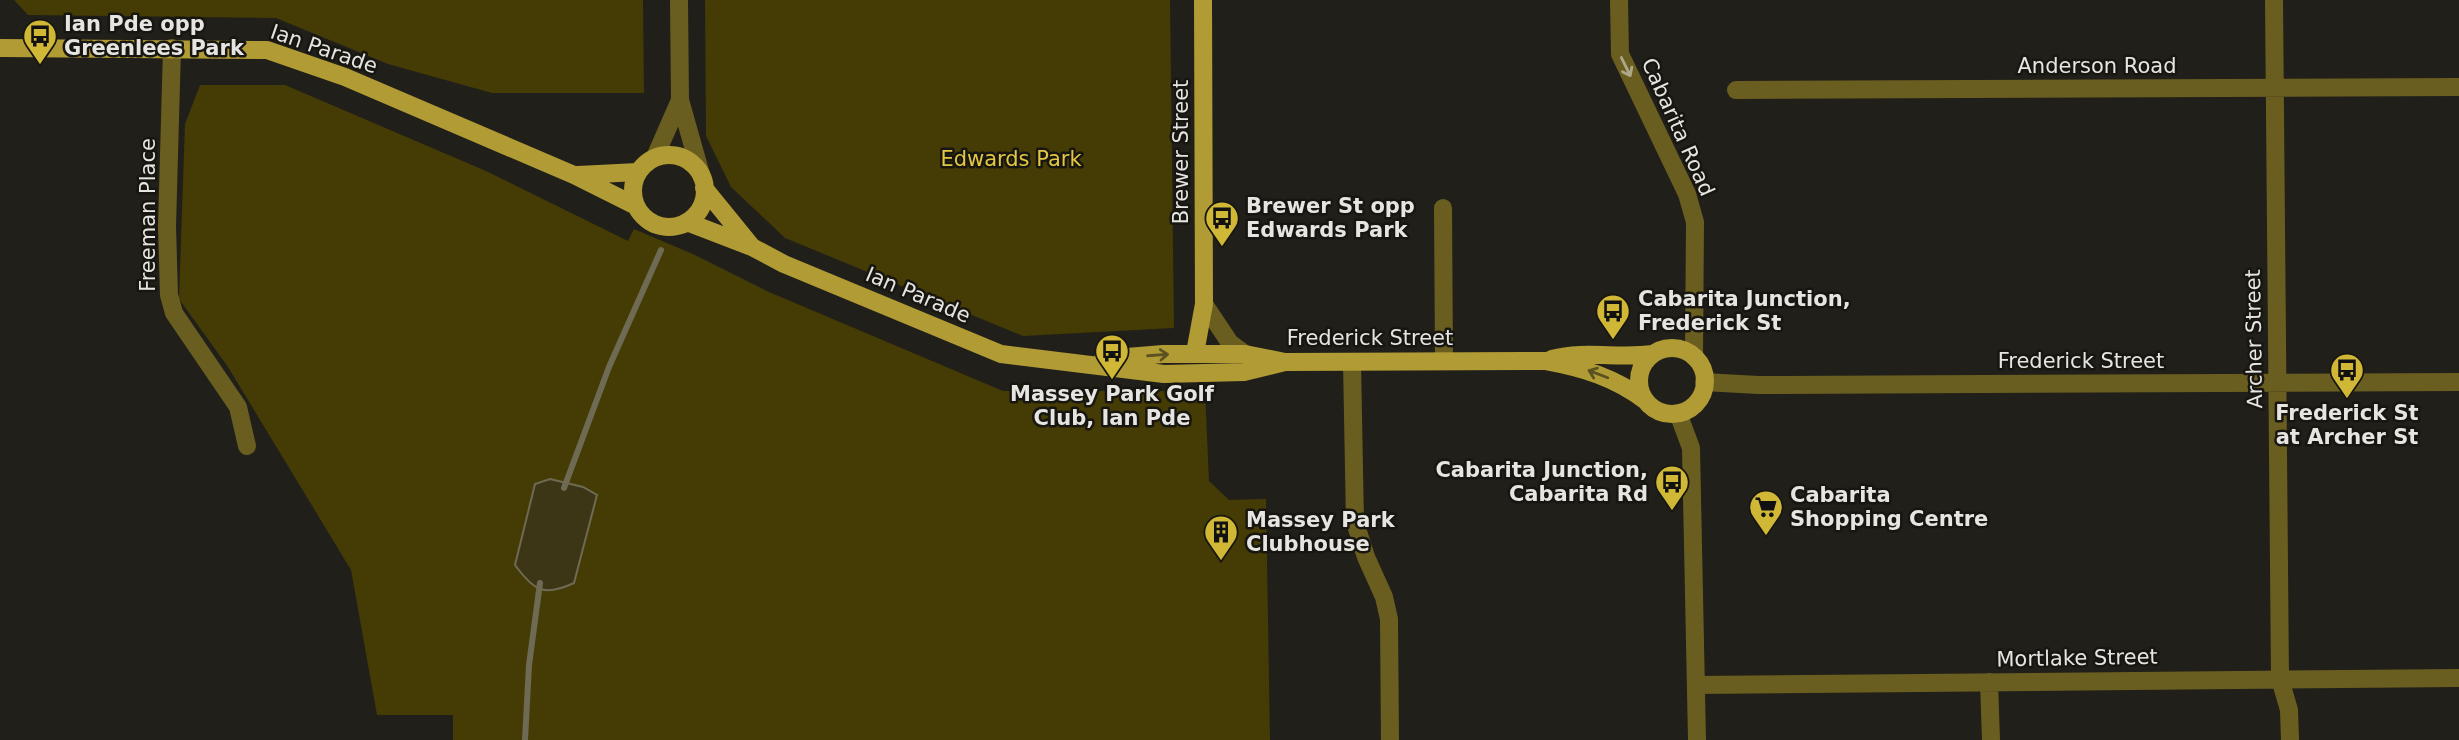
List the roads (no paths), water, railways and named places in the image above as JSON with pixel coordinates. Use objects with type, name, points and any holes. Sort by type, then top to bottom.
[{"type":"main road","name":"Brewer Street","points":[[1195,353],[1204,304],[1203,0]]},
{"type":"main road","name":"Ian Parade","points":[[0,48],[267,50],[345,77],[574,175],[636,206]]},
{"type":"main road","points":[[667,155],[688,161],[703,183],[701,207],[687,222],[676,226],[652,223],[636,206],[633,194],[638,172],[646,163],[667,155]]},
{"type":"main road","name":"Ian Parade","points":[[574,175],[638,172]]},
{"type":"main road","name":"Ian Parade","points":[[703,183],[752,247]]},
{"type":"main road","name":"Ian Parade","points":[[687,222],[752,247],[784,264],[1001,354],[1164,374],[1244,372],[1284,362]]},
{"type":"main road","points":[[1676,348],[1694,357],[1703,373],[1704,382],[1696,402],[1678,413],[1660,411],[1646,401],[1639,381],[1645,361],[1653,354],[1660,349],[1676,348]]},
{"type":"main road","points":[[1195,353],[1227,373]]},
{"type":"main road","name":"Ian Parade","points":[[1072,362],[1195,353]]},
{"type":"main road","name":"Frederick Street","points":[[1195,353],[1245,354],[1284,362],[1545,360],[1571,354],[1632,357],[1653,354]]},
{"type":"main road","name":"Frederick Street","points":[[1545,360],[1604,375],[1626,386],[1646,401]]},
{"type":"street","points":[[679,0],[680,100],[703,183]]},
{"type":"street","name":"Cabarita Road","points":[[1619,0],[1620,54],[1687,194],[1695,222],[1694,357]]},
{"type":"street","name":"Archer Street","points":[[2274,0],[2280,678],[2289,710],[2290,740]]},
{"type":"street","name":"Freeman Place","points":[[172,48],[167,226],[169,295],[174,313],[238,407],[247,446]]},
{"type":"street","name":"Anderson Road","points":[[1736,90],[2459,87]]},
{"type":"street","points":[[656,158],[680,100]]},
{"type":"street","points":[[1443,208],[1444,361]]},
{"type":"street","points":[[1204,304],[1230,343],[1245,354]]},
{"type":"street","points":[[1352,362],[1355,522],[1366,557],[1384,597],[1389,619],[1390,740]]},
{"type":"street","name":"Frederick Street","points":[[1704,382],[1758,385],[2459,383]]},
{"type":"street","points":[[1678,413],[1691,448],[1697,740]]},
{"type":"street","name":"Mortlake Street","points":[[1696,685],[2459,678]]},
{"type":"street","points":[[1989,682],[1991,740]]},
{"type":"waterway","points":[[564,488],[609,367],[661,250]]},
{"type":"waterway","points":[[525,740],[529,665],[540,583]]},
{"type":"place","name":"Ian Pde opp Greenlees Park","points":[[40,66]]},
{"type":"place","name":"Brewer St opp Edwards Park","points":[[1222,248]]},
{"type":"place","name":"Cabarita Junction, Frederick St","points":[[1613,341]]},
{"type":"place","name":"Massey Park Golf Club, Ian Pde","points":[[1112,381]]},
{"type":"place","name":"Frederick St at Archer St","points":[[2347,400]]},
{"type":"place","name":"Cabarita Junction, Cabarita Rd","points":[[1672,512]]},
{"type":"place","name":"Cabarita Shopping Centre","points":[[1766,537]]},
{"type":"place","name":"Massey Park Clubhouse","points":[[1221,562]]},
{"type":"park label","name":"Edwards Park","points":[[1011,159]]}]
